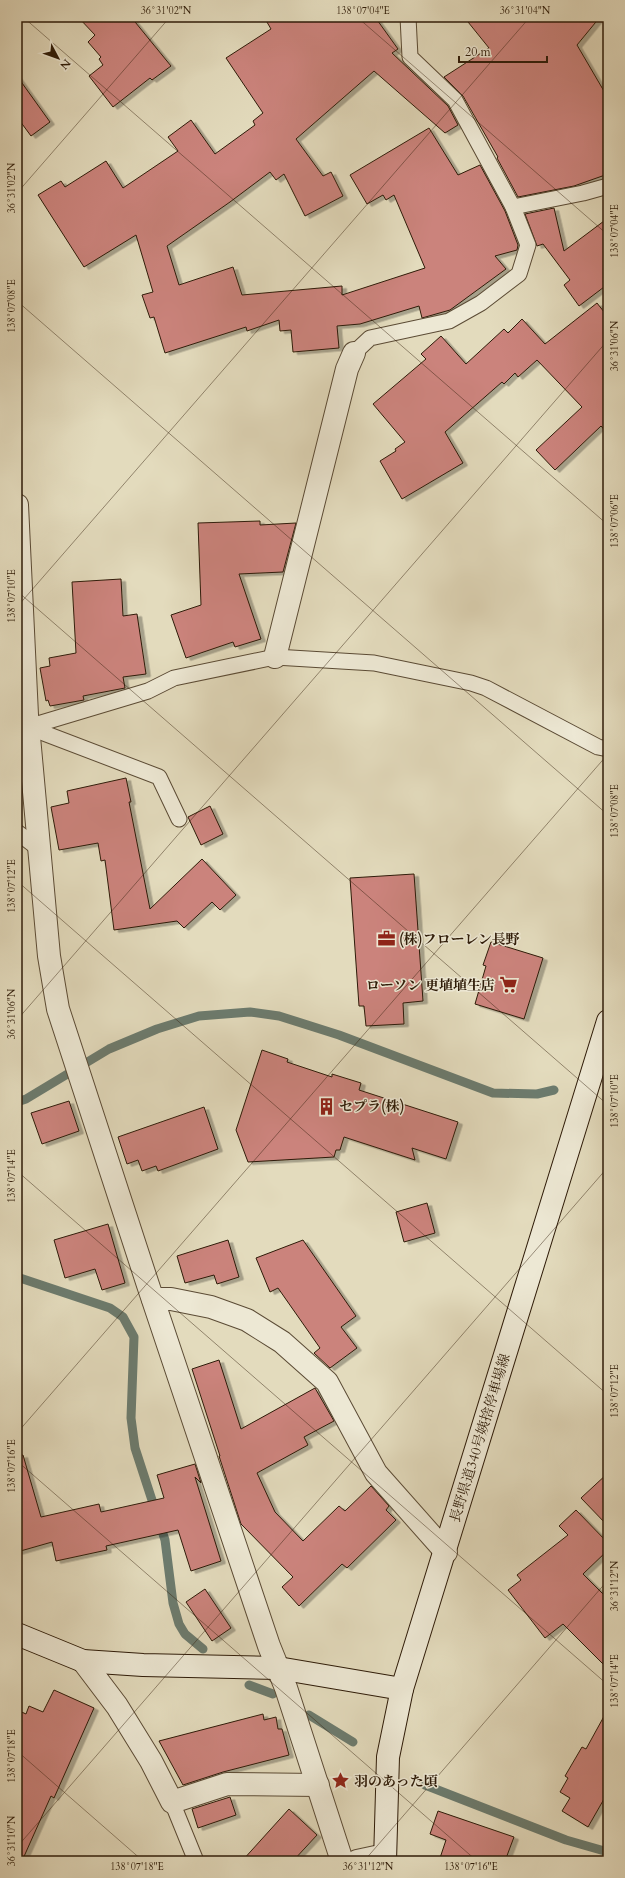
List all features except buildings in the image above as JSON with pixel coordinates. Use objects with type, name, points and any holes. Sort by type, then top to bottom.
[{"type":"street","points":[[275,657],[347,369],[354,353]]},
{"type":"street","points":[[17,505],[24,719],[39,849],[49,956],[58,1009],[153,1299],[318,1785],[342,1861]]},
{"type":"street","name":"長野県道340号姨捨停車場線","points":[[385,1858],[388,1757],[402,1689],[446,1552],[608,1021]]},
{"type":"street","points":[[153,1299],[171,1299],[211,1307],[247,1320],[288,1347],[327,1382],[376,1473],[446,1552]]},
{"type":"street","points":[[17,1634],[83,1660],[143,1665],[278,1668],[402,1689]]},
{"type":"street","points":[[83,1660],[117,1706],[151,1761],[172,1802],[226,1784],[318,1785]]},
{"type":"street","points":[[356,1861],[385,1858]]},
{"type":"lane","points":[[354,353],[370,338],[449,321],[481,303],[519,274],[528,246],[513,207],[455,100],[410,57],[408,17]]},
{"type":"lane","points":[[513,207],[583,193],[608,186]]},
{"type":"lane","points":[[24,719],[148,691],[174,678],[275,657],[374,664],[471,683],[486,688],[598,747],[608,749]]},
{"type":"lane","points":[[24,719],[159,777],[179,819]]},
{"type":"lane","points":[[17,832],[39,849]]},
{"type":"lane","points":[[172,1802],[196,1861]]},
{"type":"waterway","points":[[17,1102],[26,1099],[109,1049],[157,1029],[199,1016],[250,1012],[279,1016],[339,1035],[493,1093],[537,1094],[554,1090]]},
{"type":"waterway","points":[[17,1277],[110,1308],[123,1317],[134,1337],[131,1418],[135,1448],[165,1540],[173,1603],[179,1624],[185,1634],[203,1649]]},
{"type":"waterway","points":[[249,1685],[273,1694]]},
{"type":"waterway","points":[[309,1715],[353,1742]]},
{"type":"waterway","points":[[425,1785],[566,1840],[608,1852]]},
{"type":"place","name":"(株)フローレン長野","points":[[386,939]]},
{"type":"place","name":"ローソン 更埴埴生店","points":[[508,985]]},
{"type":"place","name":"セプラ(株)","points":[[326,1106]]},
{"type":"place","name":"羽のあった頃","points":[[341,1781]]}]
